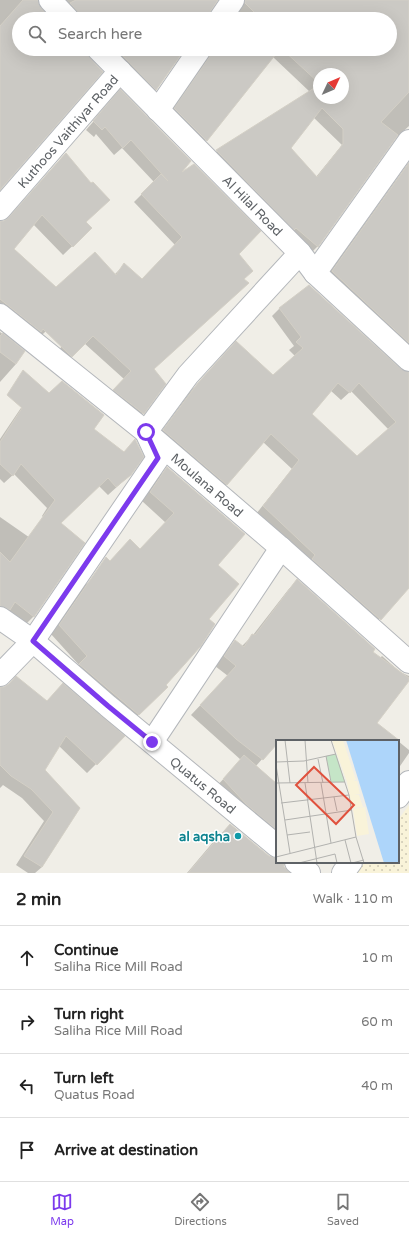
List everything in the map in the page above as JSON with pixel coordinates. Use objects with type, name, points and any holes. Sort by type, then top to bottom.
[{"type":"street","points":[[50,0],[61,12]]},
{"type":"street","points":[[225,12],[233,0]]},
{"type":"street","name":"Al Hilal Road","points":[[105,56],[300,253],[315,273],[409,360]]},
{"type":"street","points":[[158,110],[195,56]]},
{"type":"street","name":"Kuthoos Vaithiyar Road","points":[[0,209],[120,71]]},
{"type":"street","points":[[315,273],[409,141]]},
{"type":"street","points":[[0,675],[33,641],[158,458],[146,432],[188,375],[300,253]]},
{"type":"street","name":"Moulana Road","points":[[0,315],[146,432],[281,548],[409,662]]},
{"type":"street","points":[[152,742],[281,548]]},
{"type":"street","name":"Quatus Road","points":[[0,618],[33,641],[108,706],[276,845]]},
{"type":"street","points":[[399,796],[409,782]]},
{"type":"street","points":[[297,863],[309,873]]},
{"type":"street","points":[[343,873],[350,863]]},
{"type":"sand","points":[[409,805],[409,873],[357,873],[364,863],[399,863],[399,819]]},
{"type":"building","points":[[23,0],[38,0],[41,8],[45,12],[12,12]]},
{"type":"building","points":[[76,0],[218,0],[210,12],[77,12],[70,3]]},
{"type":"building","points":[[245,0],[409,0],[409,92],[381,122],[398,135],[318,247],[296,228],[294,230],[216,150],[313,89],[313,104],[349,104],[349,68],[313,68],[313,77],[290,56],[397,56],[397,12],[254,12],[245,3]],"holes":[[[322,108],[343,129],[343,144],[317,177],[291,148]]]},
{"type":"building","points":[[12,12],[12,56],[88,56],[103,72],[0,190],[0,26]]},
{"type":"building","points":[[123,56],[180,56],[156,90]]},
{"type":"building","points":[[210,56],[274,56],[207,141],[174,108]]},
{"type":"building","points":[[120,89],[191,161],[182,172],[194,164],[261,231],[239,254],[253,271],[244,279],[249,283],[154,369],[166,384],[144,414],[113,390],[131,371],[93,336],[72,357],[43,329],[41,332],[0,299],[0,221],[4,221],[9,217],[66,153],[91,183],[93,182],[110,200],[86,222],[92,228],[73,247],[42,215],[14,249],[56,287],[95,252],[116,275],[124,263],[142,279],[182,237],[141,194],[161,174],[168,181],[131,140],[123,148],[105,127],[102,130],[93,121]]},
{"type":"building","points":[[409,163],[409,343],[332,271]]},
{"type":"building","points":[[309,285],[401,369],[409,372],[409,588],[381,620],[312,559],[315,555],[263,506],[299,460],[271,434],[227,485],[163,430],[198,383],[236,341],[273,375],[303,348],[296,342],[301,337],[279,308]],"holes":[[[338,383],[350,393],[359,383],[396,422],[357,456],[312,414]]]},
{"type":"building","points":[[3,333],[25,351],[16,364],[0,352],[0,336]]},
{"type":"building","points":[[23,370],[49,393],[62,381],[104,415],[94,429],[124,452],[135,439],[144,457],[131,475],[116,487],[108,478],[61,523],[85,543],[34,617],[15,602],[10,610],[0,606],[0,552],[10,562],[55,500],[21,464],[13,476],[0,464],[0,442],[22,408],[7,395]]},
{"type":"building","points":[[167,467],[245,534],[218,565],[239,584],[209,619],[215,624],[201,646],[166,685],[168,687],[139,715],[79,664],[87,656],[59,625],[106,557],[110,561],[130,539],[140,549],[174,513],[150,492]]},
{"type":"building","points":[[297,579],[375,649],[373,652],[409,678],[409,681],[377,723],[399,740],[276,740],[276,745],[263,760],[236,739],[200,705],[236,666],[224,656],[235,640],[244,647],[252,634],[255,635]]},
{"type":"building","points":[[16,676],[47,701],[63,683],[125,736],[97,765],[66,736],[45,770],[80,808],[42,867],[24,856],[53,812],[31,789],[11,776],[0,765],[0,687],[4,687],[9,684]]},
{"type":"building","points":[[244,755],[276,783],[276,829],[247,805],[223,779]]},
{"type":"building","name":"al aqsha","points":[[230,824],[269,856],[276,858],[276,863],[284,863],[284,867],[290,873],[188,873]]},
{"type":"place","name":"al aqsha","points":[[238,836]]},
{"type":"route","points":[[146,432],[158,458],[33,641],[152,742]]}]
